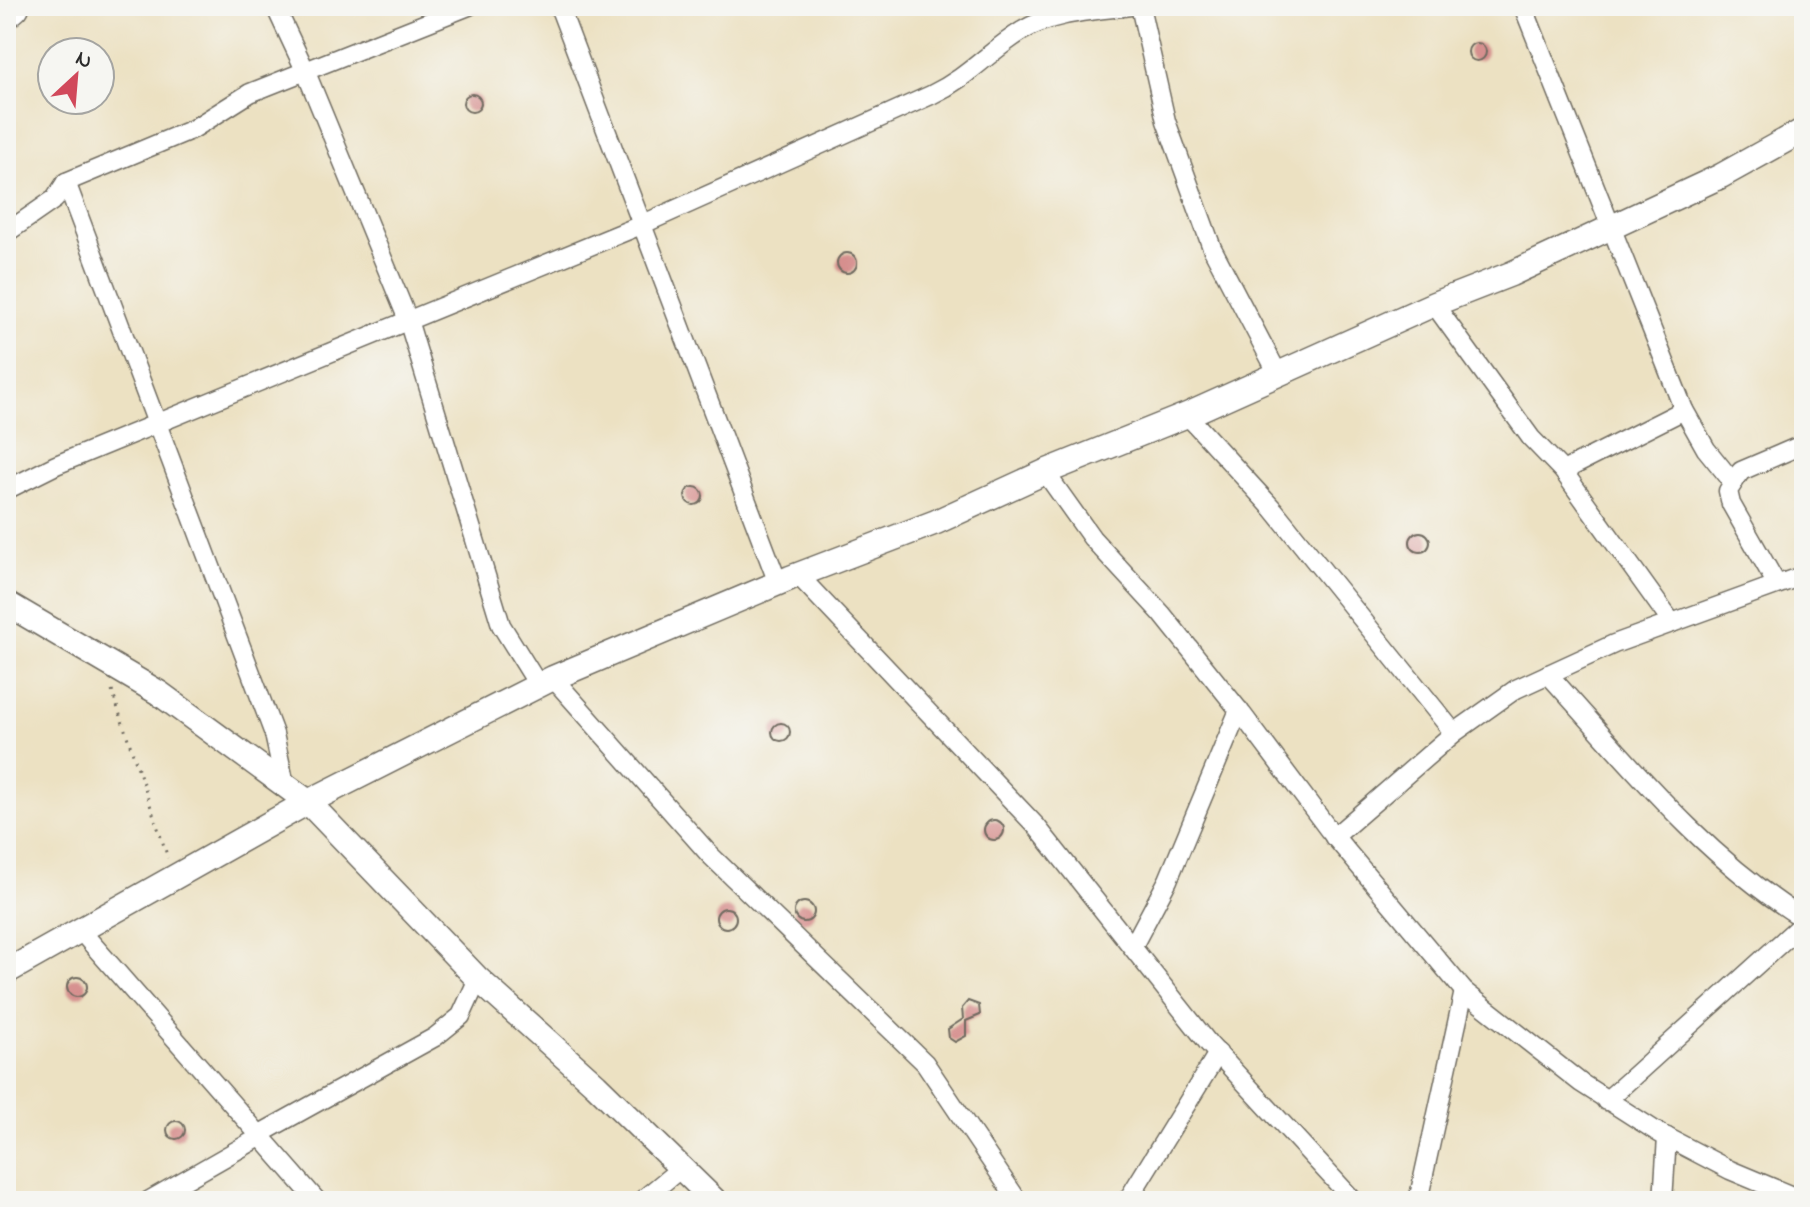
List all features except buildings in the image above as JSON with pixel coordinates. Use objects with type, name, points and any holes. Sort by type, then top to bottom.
[{"type":"highway","points":[[6,12],[13,6]]},
{"type":"street","points":[[275,6],[305,70],[408,320],[501,625],[546,682],[710,855],[925,1063],[1018,1201]]},
{"type":"street","points":[[6,233],[55,199],[66,182],[193,129],[250,93],[469,6]]},
{"type":"street","points":[[559,6],[641,225],[788,579],[1037,827],[1218,1053],[1354,1201]]},
{"type":"street","points":[[6,490],[155,425],[641,225],[954,84],[1024,30],[1078,13],[1130,6]]},
{"type":"street","points":[[1140,6],[1166,121],[1212,248],[1277,372]]},
{"type":"street","points":[[1523,6],[1684,410],[1706,449],[1732,481]]},
{"type":"street","points":[[6,972],[308,802],[546,682],[788,579],[936,522],[1045,472],[1187,415],[1434,304],[1511,274],[1721,176],[1804,130]]},
{"type":"street","points":[[66,182],[155,425],[274,734],[285,785]]},
{"type":"street","points":[[1434,304],[1531,438],[1563,471],[1672,623]]},
{"type":"street","points":[[1563,471],[1684,410]]},
{"type":"street","points":[[1187,415],[1274,510],[1454,733]]},
{"type":"street","points":[[1776,583],[1731,504],[1732,481],[1741,471],[1804,444]]},
{"type":"street","points":[[1045,472],[1092,538],[1162,614],[1334,837],[1464,991],[1606,1101],[1730,1170],[1804,1201]]},
{"type":"street","points":[[1334,837],[1454,733],[1516,689],[1672,623],[1804,575]]},
{"type":"street","points":[[6,603],[159,693],[308,802],[478,979],[715,1201]]},
{"type":"street","points":[[1548,674],[1707,846],[1752,886],[1804,921],[1606,1101]]},
{"type":"street","points":[[1133,946],[1168,880],[1239,710]]},
{"type":"street","points":[[80,930],[317,1201]]},
{"type":"street","points":[[148,1201],[435,1037],[461,1016],[478,979]]},
{"type":"street","points":[[1418,1201],[1464,991]]},
{"type":"street","points":[[1127,1201],[1218,1053]]},
{"type":"street","points":[[1663,1201],[1667,1137]]},
{"type":"street","points":[[641,1201],[681,1168]]},
{"type":"path","points":[[101,657],[174,877]]}]
